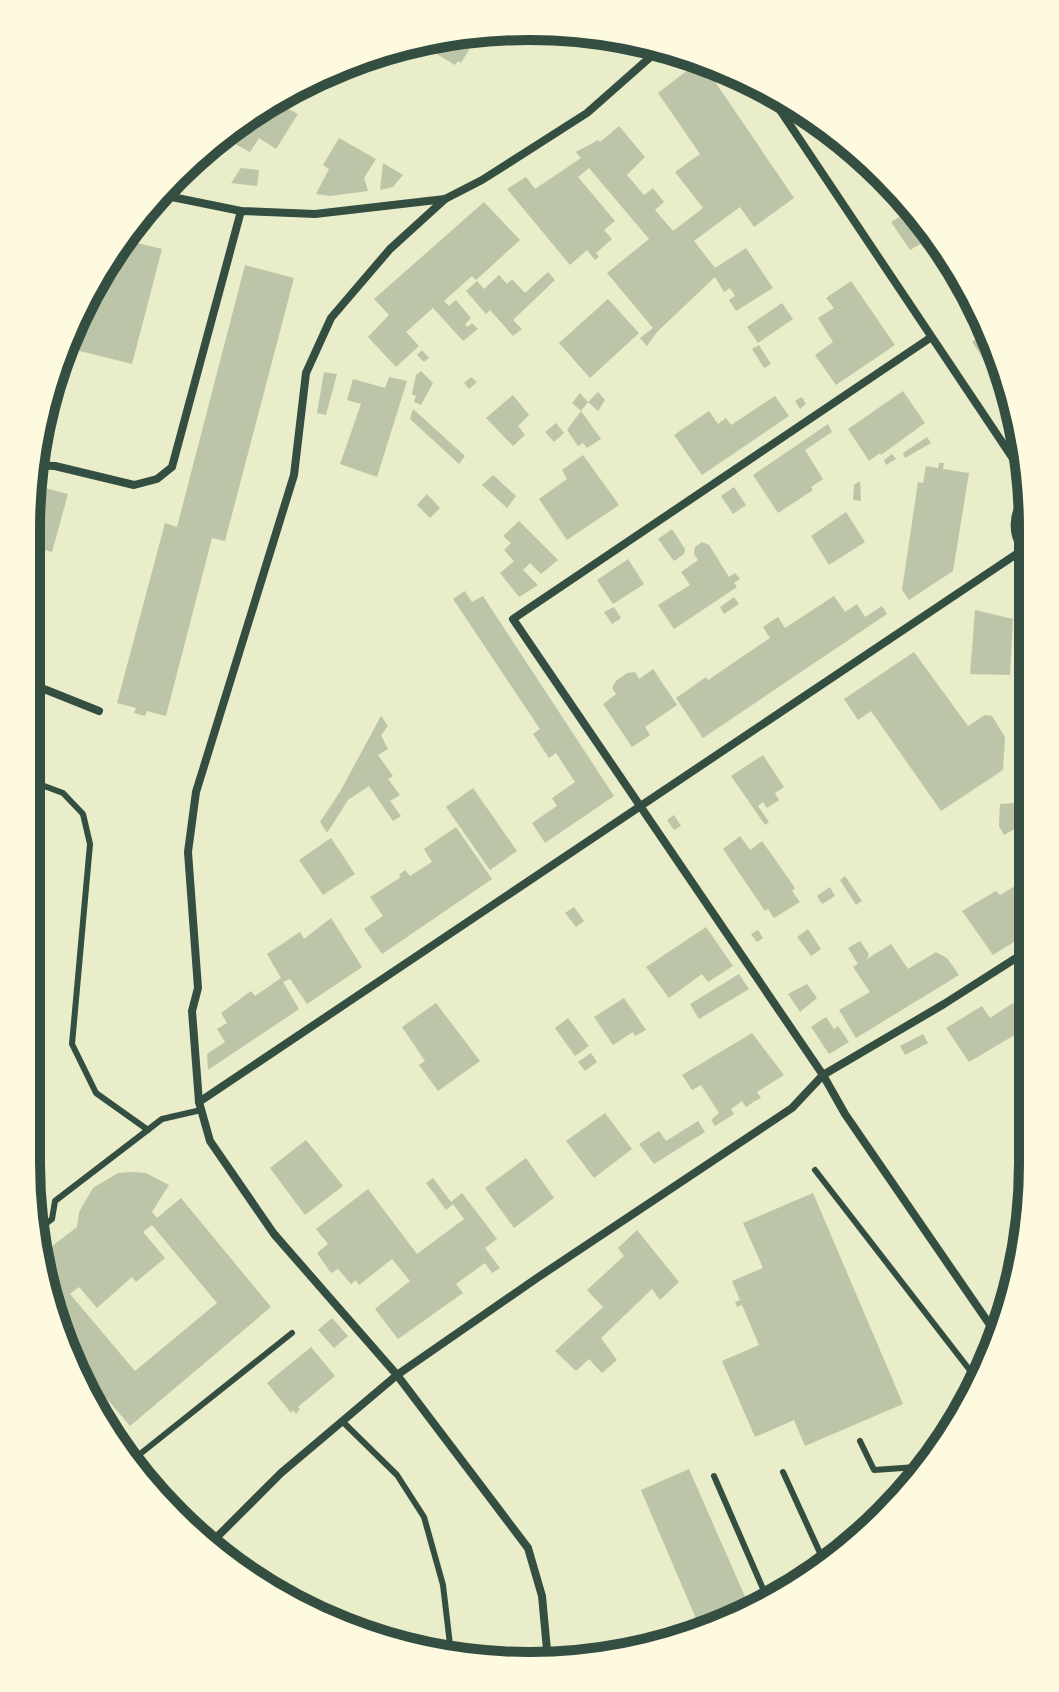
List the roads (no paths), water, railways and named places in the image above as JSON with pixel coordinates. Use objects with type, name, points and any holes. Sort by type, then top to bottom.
[{"type":"street","points":[[548,1651],[542,1596],[528,1548],[397,1375],[274,1234],[210,1141],[200,1106],[192,1011],[198,988],[188,852],[196,792],[294,475],[306,373],[331,318],[390,249],[445,199],[482,180],[587,113],[652,56]]},
{"type":"street","points":[[779,109],[1015,463]]},
{"type":"street","points":[[170,197],[241,211],[315,214],[445,199]]},
{"type":"street","points":[[44,466],[134,485],[157,479],[172,467],[241,211]]},
{"type":"street","points":[[930,338],[513,619],[991,1326]]},
{"type":"street","points":[[1018,505],[1014,517],[1014,535],[1019,546]]},
{"type":"street","points":[[200,1106],[1019,552]]},
{"type":"street","points":[[40,687],[99,711]]},
{"type":"street","points":[[216,1538],[281,1473],[397,1375],[792,1108],[823,1075],[1019,956]]},
{"type":"lane","points":[[40,784],[63,793],[83,814],[90,844],[72,1044],[96,1093],[148,1130]]},
{"type":"lane","points":[[44,1225],[52,1219],[55,1201],[162,1119],[200,1106]]},
{"type":"lane","points":[[815,1170],[972,1373]]},
{"type":"lane","points":[[138,1456],[292,1333]]},
{"type":"lane","points":[[342,1421],[397,1475],[424,1517],[443,1585],[450,1646]]},
{"type":"lane","points":[[860,1441],[874,1470],[912,1467]]},
{"type":"lane","points":[[783,1472],[821,1555]]},
{"type":"lane","points":[[714,1476],[764,1591],[768,1589]]}]
